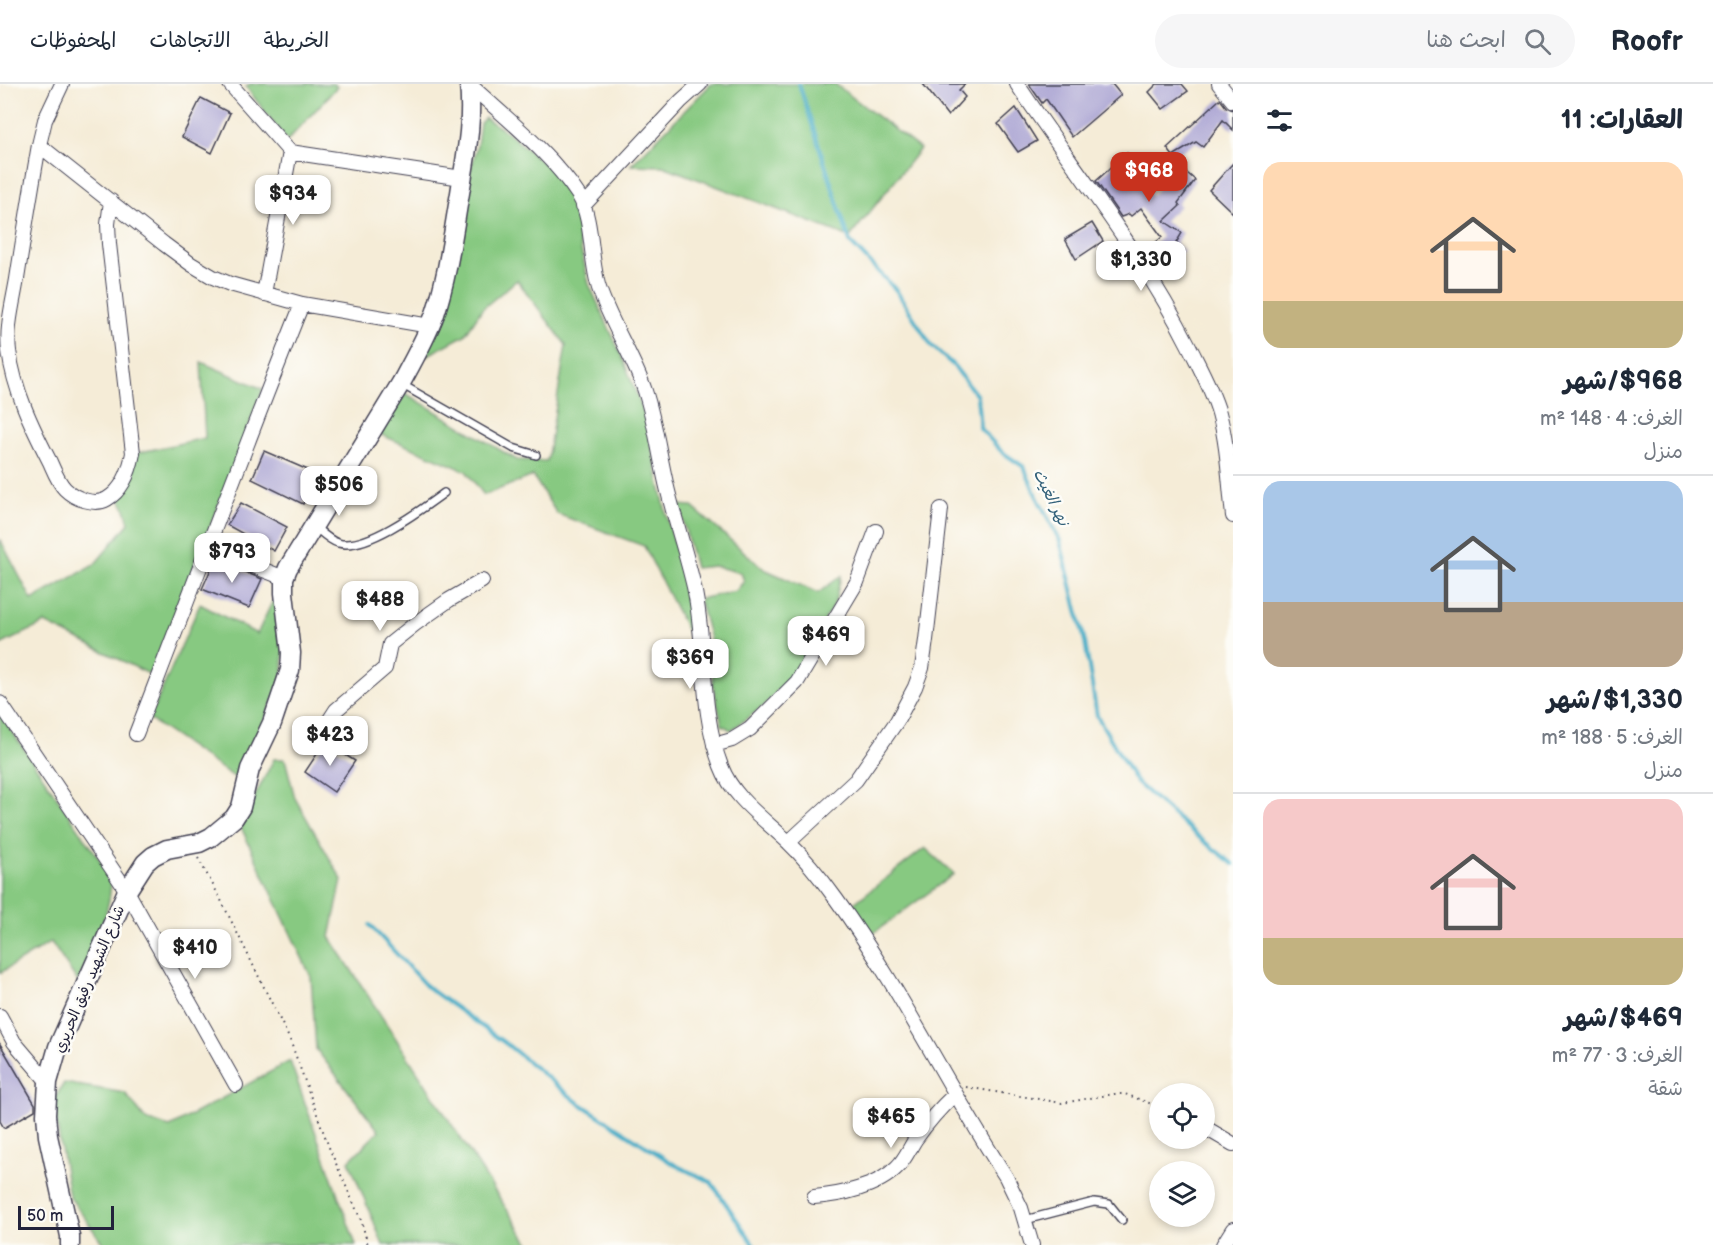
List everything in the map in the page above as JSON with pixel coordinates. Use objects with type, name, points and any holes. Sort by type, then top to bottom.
[{"type":"street","points":[[62,84],[45,120],[39,145],[8,338],[9,354],[14,375],[34,430],[60,482],[73,495],[93,502],[109,498],[119,488],[130,467],[133,453],[109,244],[108,224],[111,201]]},
{"type":"street","points":[[230,84],[290,152],[462,178]]},
{"type":"street","points":[[208,548],[284,578],[312,526],[401,383],[430,326],[448,264],[472,113],[469,84]]},
{"type":"street","points":[[469,84],[555,165],[581,199],[586,213],[594,272],[600,291],[645,390],[673,512],[694,586],[702,635],[707,702],[714,745],[722,770],[734,790],[758,816],[789,842],[821,879],[860,932],[1006,1177],[1021,1208],[1032,1245]]},
{"type":"street","points":[[583,206],[673,109],[700,84]]},
{"type":"street","points":[[1017,84],[1120,231],[1167,304],[1205,378],[1214,398],[1222,428],[1233,516]]},
{"type":"street","points":[[1219,84],[1233,101]]},
{"type":"street","points":[[39,145],[191,264],[230,284],[302,303],[430,326]]},
{"type":"street","points":[[264,294],[290,152]]},
{"type":"street","points":[[136,734],[251,430],[302,303]]},
{"type":"street","points":[[789,842],[856,780],[897,721],[915,687],[922,668],[941,508]]},
{"type":"street","points":[[714,745],[732,740],[750,729],[797,682],[857,582],[876,531]]},
{"type":"street","name":"شارع الشهيد رفيق الحريري","points":[[73,1242],[48,1136],[46,1115],[48,1082],[58,1047],[127,891],[145,863],[167,849],[190,845],[212,837],[234,818],[244,797],[250,768],[272,723],[290,670],[291,653],[284,578]]},
{"type":"street","points":[[326,727],[336,710],[385,669],[390,644],[432,612],[482,581]]},
{"type":"street","points":[[0,704],[127,891],[236,1085]]},
{"type":"street","points":[[0,1016],[14,1042],[48,1082]]},
{"type":"street","points":[[814,1197],[849,1191],[891,1173],[952,1089]]},
{"type":"street","points":[[1215,1133],[1233,1144]]},
{"type":"street","points":[[1223,1245],[1233,1229]]},
{"type":"lane","points":[[401,383],[513,448],[536,455]]},
{"type":"lane","points":[[312,526],[339,543],[359,542],[380,534],[415,515],[444,493]]},
{"type":"lane","points":[[1025,1221],[1094,1202],[1109,1204],[1122,1220]]},
{"type":"path","points":[[190,845],[219,896],[290,1040],[330,1150],[361,1220],[368,1245]]},
{"type":"path","points":[[952,1089],[1062,1103],[1125,1094],[1149,1103]]},
{"type":"green space","points":[[250,84],[334,84],[337,87],[287,141],[246,87]]},
{"type":"green space","points":[[711,84],[835,84],[920,149],[850,237],[663,166],[631,165]]},
{"type":"green space","points":[[485,118],[503,129],[552,170],[575,207],[579,241],[589,284],[623,359],[646,419],[666,513],[692,603],[691,639],[644,546],[557,514],[533,476],[484,495],[466,471],[379,434],[405,393],[517,460],[547,461],[566,345],[517,280],[482,309],[465,335],[426,356],[441,318],[480,123]]},
{"type":"green space","points":[[201,362],[263,389],[153,676],[45,623],[0,645],[0,539],[32,600],[94,565],[129,523],[118,495],[137,453],[205,438]]},
{"type":"green space","points":[[679,505],[691,506],[764,569],[818,593],[841,576],[835,602],[792,677],[764,706],[731,730],[722,725],[713,685],[713,650],[699,599],[736,591],[744,581],[741,573],[714,566],[695,568]]},
{"type":"green space","points":[[275,596],[284,639],[283,676],[247,763],[237,779],[149,719],[200,604],[257,634]]},
{"type":"green space","points":[[0,714],[111,876],[105,917],[78,982],[51,942],[0,973]]},
{"type":"green space","points":[[274,759],[285,759],[295,798],[342,880],[330,937],[530,1245],[383,1245],[349,1161],[379,1131],[316,1049],[311,977],[240,825]]},
{"type":"green space","points":[[925,848],[954,874],[871,935],[853,904]]},
{"type":"green space","points":[[290,1061],[356,1245],[104,1245],[69,1196],[53,1101],[64,1083],[125,1093],[146,1120],[170,1127]]},
{"type":"building","points":[[923,84],[965,84],[959,90],[965,97],[948,116]]},
{"type":"building","points":[[1029,84],[1112,84],[1121,95],[1072,137],[1046,99],[1042,103]]},
{"type":"building","points":[[1157,84],[1182,84],[1188,91],[1163,109],[1149,92]]},
{"type":"building","points":[[201,98],[230,113],[212,153],[182,137]]},
{"type":"building","points":[[1220,99],[1226,107],[1233,110],[1233,130],[1223,120],[1203,147],[1196,142],[1173,156],[1167,148]]},
{"type":"building","points":[[1016,108],[1037,141],[1018,152],[998,124]]},
{"type":"building","points":[[1127,153],[1142,170],[1135,176],[1152,196],[1178,165],[1195,180],[1178,203],[1180,206],[1164,221],[1182,233],[1176,243],[1184,251],[1165,272],[1148,249],[1162,237],[1141,208],[1131,216],[1129,214],[1121,217],[1096,181]]},
{"type":"building","points":[[1233,163],[1233,213],[1209,190]]},
{"type":"building","points":[[1092,223],[1103,241],[1076,259],[1065,239]]},
{"type":"building","points":[[264,451],[317,474],[303,504],[252,479]]},
{"type":"building","points":[[241,503],[287,527],[274,551],[227,525]]},
{"type":"building","points":[[215,560],[262,579],[249,608],[202,589]]},
{"type":"building","points":[[325,742],[355,761],[334,792],[305,772]]},
{"type":"building","points":[[0,1044],[35,1104],[35,1110],[4,1128],[0,1121]]},
{"type":"waterway","name":"نهر الغيث","points":[[799,84],[850,242],[896,290],[931,345],[954,366],[977,396],[980,428],[1002,452],[1024,467],[1060,541],[1085,642],[1097,716],[1136,782],[1233,864]]},
{"type":"waterway","points":[[370,925],[427,987],[509,1046],[576,1101],[675,1165],[711,1182],[754,1245]]}]
